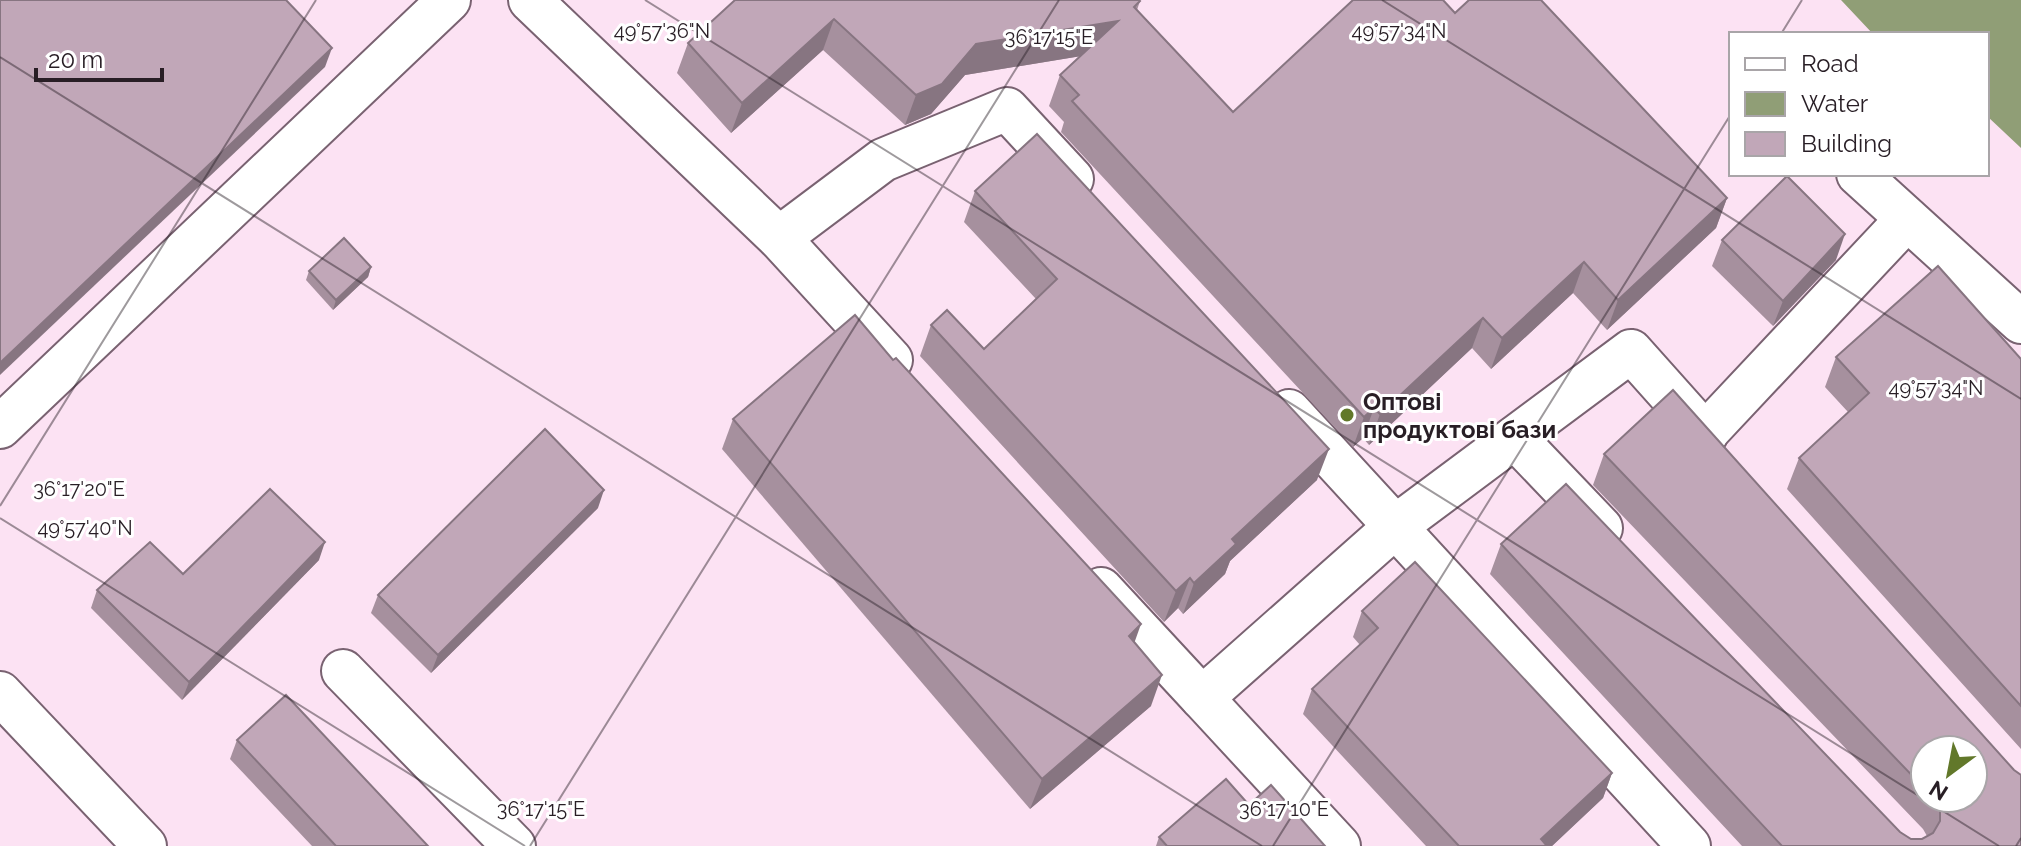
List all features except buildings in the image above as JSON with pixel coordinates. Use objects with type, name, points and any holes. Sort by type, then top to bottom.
[{"type":"street","points":[[530,0],[779,238],[916,387]]},
{"type":"street","points":[[0,427],[426,7]]},
{"type":"street","points":[[779,238],[883,160],[1007,109],[1093,202]]},
{"type":"street","points":[[1860,176],[2021,322]]},
{"type":"street","points":[[1202,698],[1396,526],[1631,351],[1716,446],[1907,219]]},
{"type":"street","points":[[1266,387],[1689,846]]},
{"type":"street","points":[[1515,438],[1623,551]]},
{"type":"street","points":[[1075,560],[1339,846]]},
{"type":"street","points":[[343,671],[514,846]]},
{"type":"street","points":[[0,693],[145,846]]},
{"type":"water","points":[[1841,0],[2021,0],[2021,148],[1989,118],[1989,32],[1871,32]]},
{"type":"place","name":"Оптові продуктові бази","points":[[1347,415]]}]
